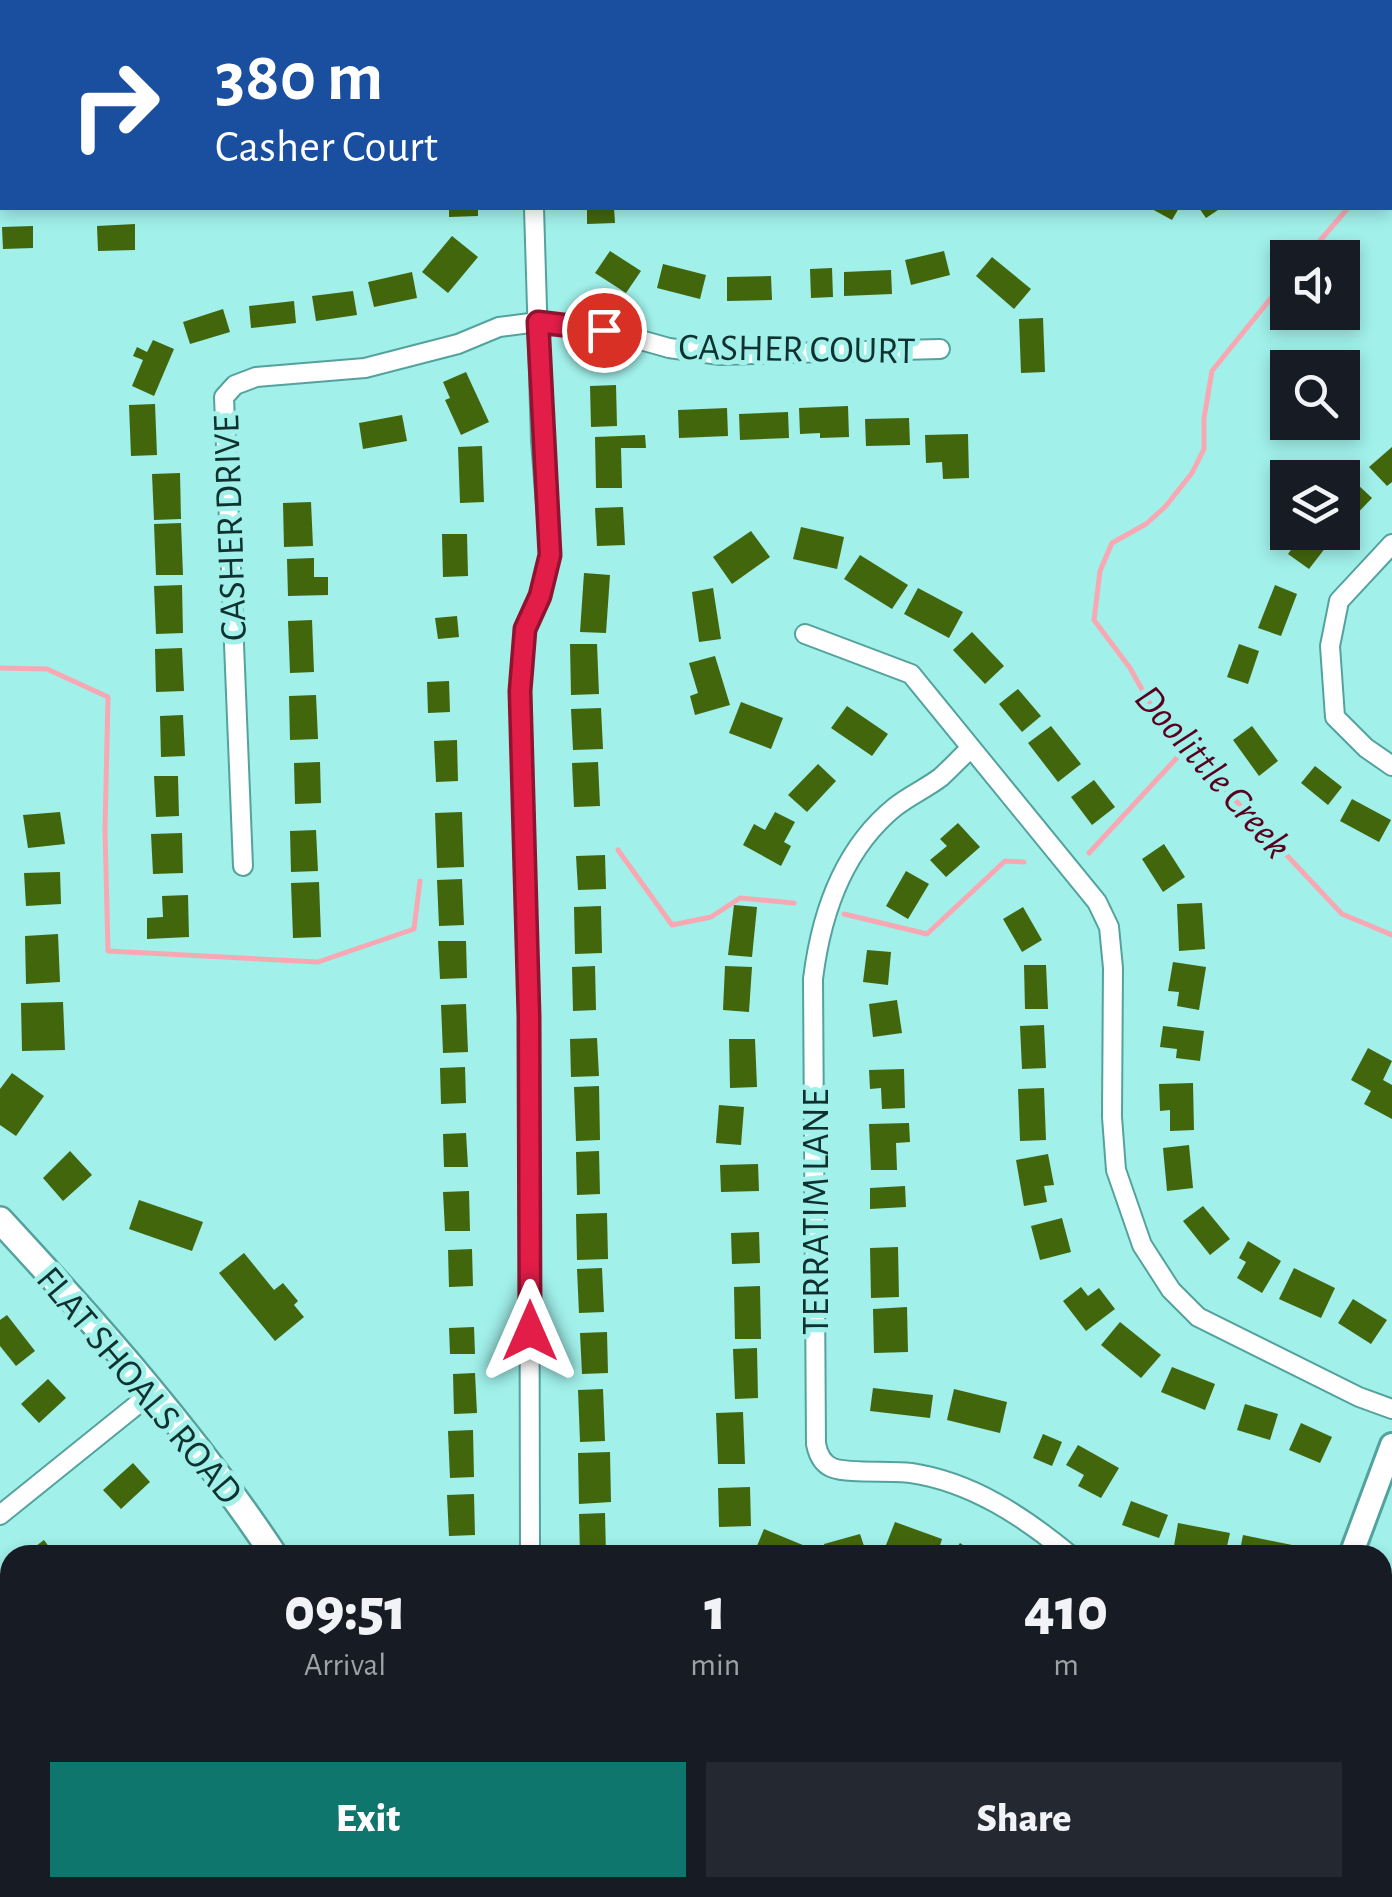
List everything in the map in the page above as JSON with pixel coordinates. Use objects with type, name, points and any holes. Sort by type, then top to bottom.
[{"type":"main road","name":"FLAT SHOALS ROAD","points":[[0,1220],[154,1391],[267,1545]]},
{"type":"street","points":[[530,1545],[529,1034],[520,691],[525,629],[540,596],[550,555],[534,210]]},
{"type":"street","name":"CASHER COURT","points":[[538,322],[604,330],[669,348],[720,354],[940,349]]},
{"type":"street","name":"CASHER DRIVE","points":[[243,866],[224,397],[235,385],[256,377],[365,368],[458,344],[499,328],[538,322]]},
{"type":"street","points":[[1392,544],[1338,601],[1330,646],[1335,717],[1366,748],[1392,766]]},
{"type":"street","points":[[804,634],[912,674],[1098,902],[1109,926],[1113,968],[1112,1117],[1116,1170],[1131,1221],[1156,1268],[1198,1318],[1392,1410]]},
{"type":"street","name":"TERRATIM LANE","points":[[970,749],[940,778],[896,806],[860,845],[834,891],[818,942],[814,980],[816,1444],[819,1458],[832,1468],[915,1474],[966,1488],[1018,1516],[1057,1545]]},
{"type":"street","points":[[0,1515],[154,1391]]},
{"type":"street","points":[[1355,1545],[1392,1445]]},
{"type":"building","points":[[449,210],[478,210],[478,216],[449,217]]},
{"type":"building","points":[[587,210],[614,210],[615,223],[587,224]]},
{"type":"building","points":[[1154,210],[1178,210],[1172,220]]},
{"type":"building","points":[[1200,210],[1218,210],[1206,218]]},
{"type":"building","points":[[135,224],[135,250],[98,251],[97,226]]},
{"type":"building","points":[[33,226],[33,248],[3,249],[2,227]]},
{"type":"building","points":[[452,236],[478,257],[448,293],[422,272]]},
{"type":"building","points":[[610,251],[641,271],[626,293],[595,273]]},
{"type":"building","points":[[944,251],[950,275],[911,285],[905,260]]},
{"type":"building","points":[[992,257],[1031,289],[1014,309],[976,276]]},
{"type":"building","points":[[663,264],[706,275],[700,299],[657,288]]},
{"type":"building","points":[[832,268],[833,297],[811,298],[810,269]]},
{"type":"building","points":[[891,270],[892,294],[844,296],[844,272]]},
{"type":"building","points":[[412,272],[417,298],[374,307],[368,282]]},
{"type":"building","points":[[771,276],[772,300],[727,301],[727,277]]},
{"type":"building","points":[[353,291],[357,315],[316,321],[312,296]]},
{"type":"building","points":[[294,301],[296,323],[251,328],[249,306]]},
{"type":"building","points":[[223,309],[230,332],[190,344],[183,322]]},
{"type":"building","points":[[1043,318],[1045,372],[1021,373],[1019,319]]},
{"type":"building","points":[[153,340],[174,349],[154,396],[132,386],[143,360],[133,356],[137,347],[147,352]]},
{"type":"building","points":[[466,372],[489,422],[461,435],[445,400],[450,398],[443,382]]},
{"type":"building","points":[[616,385],[617,426],[591,427],[590,386]]},
{"type":"building","points":[[155,404],[157,455],[131,456],[129,405]]},
{"type":"building","points":[[848,406],[849,437],[800,434],[799,408]]},
{"type":"building","points":[[727,408],[728,436],[679,438],[678,410]]},
{"type":"building","points":[[788,412],[789,438],[740,440],[739,414]]},
{"type":"building","points":[[402,415],[407,441],[363,449],[359,423]]},
{"type":"building","points":[[909,418],[910,445],[866,446],[865,419]]},
{"type":"building","points":[[968,434],[969,478],[943,479],[942,462],[926,463],[925,435]]},
{"type":"building","points":[[645,435],[646,448],[621,448],[622,488],[596,488],[595,437]]},
{"type":"building","points":[[482,446],[484,502],[460,503],[458,447]]},
{"type":"building","points":[[1392,447],[1392,482],[1387,486],[1369,467]]},
{"type":"building","points":[[180,473],[181,519],[154,520],[152,474]]},
{"type":"building","points":[[1360,487],[1372,498],[1360,511]]},
{"type":"building","points":[[311,502],[313,546],[284,547],[283,503]]},
{"type":"building","points":[[623,507],[625,545],[597,546],[595,508]]},
{"type":"building","points":[[181,523],[183,575],[156,575],[154,524]]},
{"type":"building","points":[[801,527],[844,537],[837,569],[793,559]]},
{"type":"building","points":[[751,531],[770,557],[732,584],[713,557]]},
{"type":"building","points":[[442,534],[467,534],[468,576],[443,577]]},
{"type":"building","points":[[1291,550],[1324,550],[1309,569],[1288,554]]},
{"type":"building","points":[[860,555],[908,585],[892,609],[844,579]]},
{"type":"building","points":[[314,558],[314,577],[328,577],[328,595],[288,596],[287,559]]},
{"type":"building","points":[[584,573],[610,575],[606,633],[580,632]]},
{"type":"building","points":[[182,585],[183,633],[156,634],[154,586]]},
{"type":"building","points":[[1275,585],[1297,594],[1281,636],[1258,628]]},
{"type":"building","points":[[713,588],[721,639],[699,642],[692,592]]},
{"type":"building","points":[[918,588],[963,612],[949,638],[904,614]]},
{"type":"building","points":[[457,616],[459,637],[438,639],[435,618]]},
{"type":"building","points":[[312,620],[314,672],[290,673],[288,621]]},
{"type":"building","points":[[972,632],[1004,666],[985,684],[953,650]]},
{"type":"building","points":[[570,644],[597,644],[599,694],[571,695]]},
{"type":"building","points":[[1239,644],[1259,651],[1248,684],[1227,677]]},
{"type":"building","points":[[182,648],[184,691],[156,692],[155,649]]},
{"type":"building","points":[[715,656],[730,705],[695,715],[690,696],[698,693],[689,663]]},
{"type":"building","points":[[449,681],[450,712],[428,713],[427,682]]},
{"type":"building","points":[[1018,689],[1041,716],[1022,732],[999,704]]},
{"type":"building","points":[[316,695],[318,739],[290,740],[289,696]]},
{"type":"building","points":[[741,702],[783,718],[771,749],[729,733]]},
{"type":"building","points":[[847,706],[888,734],[872,756],[831,728]]},
{"type":"building","points":[[601,708],[603,749],[573,750],[571,709]]},
{"type":"building","points":[[183,715],[185,756],[161,757],[160,716]]},
{"type":"building","points":[[1051,726],[1081,764],[1058,782],[1028,743]]},
{"type":"building","points":[[1252,726],[1278,761],[1259,776],[1233,740]]},
{"type":"building","points":[[457,740],[458,781],[436,782],[434,741]]},
{"type":"building","points":[[320,762],[321,803],[295,804],[294,763]]},
{"type":"building","points":[[598,762],[600,806],[574,807],[572,763]]},
{"type":"building","points":[[818,764],[836,781],[807,812],[788,795]]},
{"type":"building","points":[[1315,766],[1342,787],[1328,805],[1301,783]]},
{"type":"building","points":[[154,776],[178,776],[179,816],[156,817]]},
{"type":"building","points":[[1094,780],[1115,807],[1092,825],[1071,797]]},
{"type":"building","points":[[1352,799],[1391,820],[1379,842],[1340,821]]},
{"type":"building","points":[[60,812],[65,844],[28,848],[23,815]]},
{"type":"building","points":[[462,812],[464,867],[437,868],[435,813]]},
{"type":"building","points":[[775,812],[795,822],[784,842],[791,846],[781,866],[743,845],[754,824],[765,830]]},
{"type":"building","points":[[958,823],[980,847],[946,877],[930,860],[947,846],[940,839]]},
{"type":"building","points":[[316,830],[318,871],[291,872],[290,831]]},
{"type":"building","points":[[182,833],[183,873],[153,874],[151,834]]},
{"type":"building","points":[[1164,844],[1185,877],[1163,892],[1142,859]]},
{"type":"building","points":[[605,855],[606,889],[578,890],[576,856]]},
{"type":"building","points":[[906,871],[929,884],[908,919],[886,906]]},
{"type":"building","points":[[60,872],[61,904],[26,906],[24,873]]},
{"type":"building","points":[[462,879],[464,925],[439,926],[437,880]]},
{"type":"building","points":[[319,882],[321,937],[293,938],[291,883]]},
{"type":"building","points":[[188,895],[189,937],[147,939],[147,918],[163,917],[162,896]]},
{"type":"building","points":[[1202,903],[1205,949],[1179,951],[1177,904]]},
{"type":"building","points":[[734,905],[757,907],[752,957],[728,955]]},
{"type":"building","points":[[601,906],[602,953],[575,954],[574,907]]},
{"type":"building","points":[[1023,907],[1042,940],[1022,952],[1003,919]]},
{"type":"building","points":[[58,934],[60,982],[26,984],[25,936]]},
{"type":"building","points":[[438,941],[466,941],[467,978],[440,979]]},
{"type":"building","points":[[867,950],[891,952],[888,985],[863,982]]},
{"type":"building","points":[[1173,962],[1206,967],[1199,1010],[1177,1006],[1179,992],[1168,991]]},
{"type":"building","points":[[1024,965],[1046,965],[1048,1009],[1025,1009]]},
{"type":"building","points":[[595,966],[596,1010],[573,1011],[572,967]]},
{"type":"building","points":[[725,966],[752,967],[749,1012],[723,1010]]},
{"type":"building","points":[[897,1000],[902,1033],[873,1037],[869,1004]]},
{"type":"building","points":[[63,1002],[65,1050],[22,1051],[21,1003]]},
{"type":"building","points":[[466,1004],[468,1052],[443,1053],[441,1005]]},
{"type":"building","points":[[1044,1025],[1046,1068],[1022,1069],[1020,1026]]},
{"type":"building","points":[[1163,1026],[1204,1031],[1200,1061],[1176,1058],[1177,1049],[1160,1047]]},
{"type":"building","points":[[597,1038],[599,1076],[571,1077],[570,1039]]},
{"type":"building","points":[[729,1039],[755,1039],[757,1087],[730,1088]]},
{"type":"building","points":[[1368,1048],[1392,1061],[1383,1080],[1392,1085],[1392,1119],[1364,1104],[1371,1091],[1351,1080]]},
{"type":"building","points":[[465,1067],[466,1103],[441,1104],[440,1068]]},
{"type":"building","points":[[904,1069],[905,1108],[882,1109],[881,1088],[870,1089],[869,1070]]},
{"type":"building","points":[[12,1073],[44,1096],[16,1136],[0,1125],[0,1089]]},
{"type":"building","points":[[1193,1083],[1194,1130],[1170,1131],[1170,1110],[1160,1111],[1159,1084]]},
{"type":"building","points":[[599,1086],[600,1140],[576,1141],[574,1087]]},
{"type":"building","points":[[1044,1088],[1046,1140],[1020,1141],[1018,1089]]},
{"type":"building","points":[[719,1105],[744,1107],[741,1145],[716,1143]]},
{"type":"building","points":[[909,1123],[910,1142],[896,1143],[897,1170],[871,1170],[869,1124]]},
{"type":"building","points":[[466,1133],[468,1167],[444,1167],[443,1134]]},
{"type":"building","points":[[1189,1145],[1193,1188],[1167,1191],[1163,1148]]},
{"type":"building","points":[[70,1151],[92,1175],[63,1201],[43,1178]]},
{"type":"building","points":[[599,1151],[600,1194],[577,1195],[576,1152]]},
{"type":"building","points":[[1048,1154],[1054,1185],[1044,1186],[1047,1202],[1024,1206],[1016,1160]]},
{"type":"building","points":[[758,1164],[759,1191],[721,1192],[720,1165]]},
{"type":"building","points":[[905,1186],[906,1207],[870,1209],[870,1188]]},
{"type":"building","points":[[469,1191],[470,1231],[445,1231],[443,1192]]},
{"type":"building","points":[[139,1200],[203,1222],[192,1251],[129,1229]]},
{"type":"building","points":[[1203,1206],[1230,1239],[1210,1255],[1183,1221]]},
{"type":"building","points":[[607,1213],[608,1259],[577,1260],[576,1214]]},
{"type":"building","points":[[1062,1218],[1071,1252],[1040,1260],[1031,1226]]},
{"type":"building","points":[[759,1232],[760,1263],[732,1264],[731,1233]]},
{"type":"building","points":[[1248,1241],[1281,1261],[1262,1293],[1237,1278],[1246,1262],[1239,1258]]},
{"type":"building","points":[[898,1247],[899,1297],[871,1298],[870,1248]]},
{"type":"building","points":[[472,1249],[473,1286],[449,1287],[448,1250]]},
{"type":"building","points":[[244,1253],[274,1290],[283,1283],[298,1301],[294,1305],[304,1317],[275,1341],[219,1273]]},
{"type":"building","points":[[602,1268],[604,1312],[579,1313],[577,1269]]},
{"type":"building","points":[[1294,1268],[1335,1288],[1321,1318],[1279,1299]]},
{"type":"building","points":[[760,1286],[761,1339],[735,1339],[734,1287]]},
{"type":"building","points":[[1081,1287],[1088,1296],[1099,1288],[1115,1309],[1086,1331],[1063,1301]]},
{"type":"building","points":[[1353,1299],[1387,1320],[1371,1344],[1338,1323]]},
{"type":"building","points":[[907,1307],[908,1352],[874,1353],[873,1309]]},
{"type":"building","points":[[7,1315],[35,1351],[16,1366],[0,1346],[0,1320]]},
{"type":"building","points":[[1120,1322],[1161,1355],[1141,1378],[1101,1345]]},
{"type":"building","points":[[474,1327],[475,1354],[450,1354],[449,1328]]},
{"type":"building","points":[[607,1332],[608,1373],[582,1374],[580,1333]]},
{"type":"building","points":[[757,1348],[758,1398],[735,1399],[733,1349]]},
{"type":"building","points":[[1172,1367],[1215,1384],[1205,1410],[1161,1392]]},
{"type":"building","points":[[475,1373],[477,1413],[454,1414],[453,1374]]},
{"type":"building","points":[[48,1379],[66,1398],[39,1423],[21,1404]]},
{"type":"building","points":[[873,1388],[933,1395],[930,1418],[870,1411]]},
{"type":"building","points":[[603,1389],[605,1441],[580,1442],[578,1390]]},
{"type":"building","points":[[954,1389],[1007,1402],[1000,1433],[947,1420]]},
{"type":"building","points":[[1245,1404],[1278,1414],[1270,1440],[1237,1430]]},
{"type":"building","points":[[743,1412],[745,1464],[718,1464],[716,1413]]},
{"type":"building","points":[[1301,1423],[1332,1437],[1320,1463],[1289,1450]]},
{"type":"building","points":[[473,1430],[474,1477],[450,1478],[448,1431]]},
{"type":"building","points":[[1043,1434],[1062,1442],[1052,1466],[1033,1458]]},
{"type":"building","points":[[1078,1445],[1119,1468],[1101,1498],[1078,1486],[1084,1475],[1066,1465]]},
{"type":"building","points":[[610,1452],[611,1502],[579,1504],[578,1453]]},
{"type":"building","points":[[133,1463],[150,1482],[121,1509],[103,1490]]},
{"type":"building","points":[[750,1487],[751,1526],[719,1527],[718,1488]]},
{"type":"building","points":[[474,1494],[475,1535],[449,1536],[447,1495]]},
{"type":"building","points":[[1131,1501],[1168,1515],[1159,1538],[1122,1525]]},
{"type":"building","points":[[605,1513],[606,1545],[580,1545],[579,1514]]},
{"type":"building","points":[[895,1522],[942,1539],[940,1545],[886,1545]]},
{"type":"building","points":[[1178,1523],[1230,1533],[1227,1545],[1174,1545]]},
{"type":"building","points":[[764,1529],[803,1545],[757,1545]]},
{"type":"building","points":[[860,1534],[864,1545],[824,1545]]},
{"type":"building","points":[[1243,1535],[1292,1545],[1241,1545]]},
{"type":"waterway","name":"Doolittle Creek","points":[[1320,240],[1346,210]]},
{"type":"waterway","name":"Doolittle Creek","points":[[1270,299],[1212,371],[1204,418],[1204,449],[1192,473],[1146,524],[1112,543],[1100,571],[1094,620],[1130,668],[1158,718],[1342,914],[1392,935]]},
{"type":"waterway","points":[[0,668],[47,669],[108,697],[108,951],[318,962],[414,929],[420,881]]},
{"type":"waterway","points":[[1089,853],[1186,748]]},
{"type":"waterway","points":[[618,850],[672,925],[711,917],[740,898],[794,903]]},
{"type":"waterway","points":[[844,914],[927,934],[1005,861],[1024,862]]},
{"type":"route","points":[[530,1331],[529,1016],[520,691],[525,629],[540,596],[550,555],[538,322],[604,330]]}]
